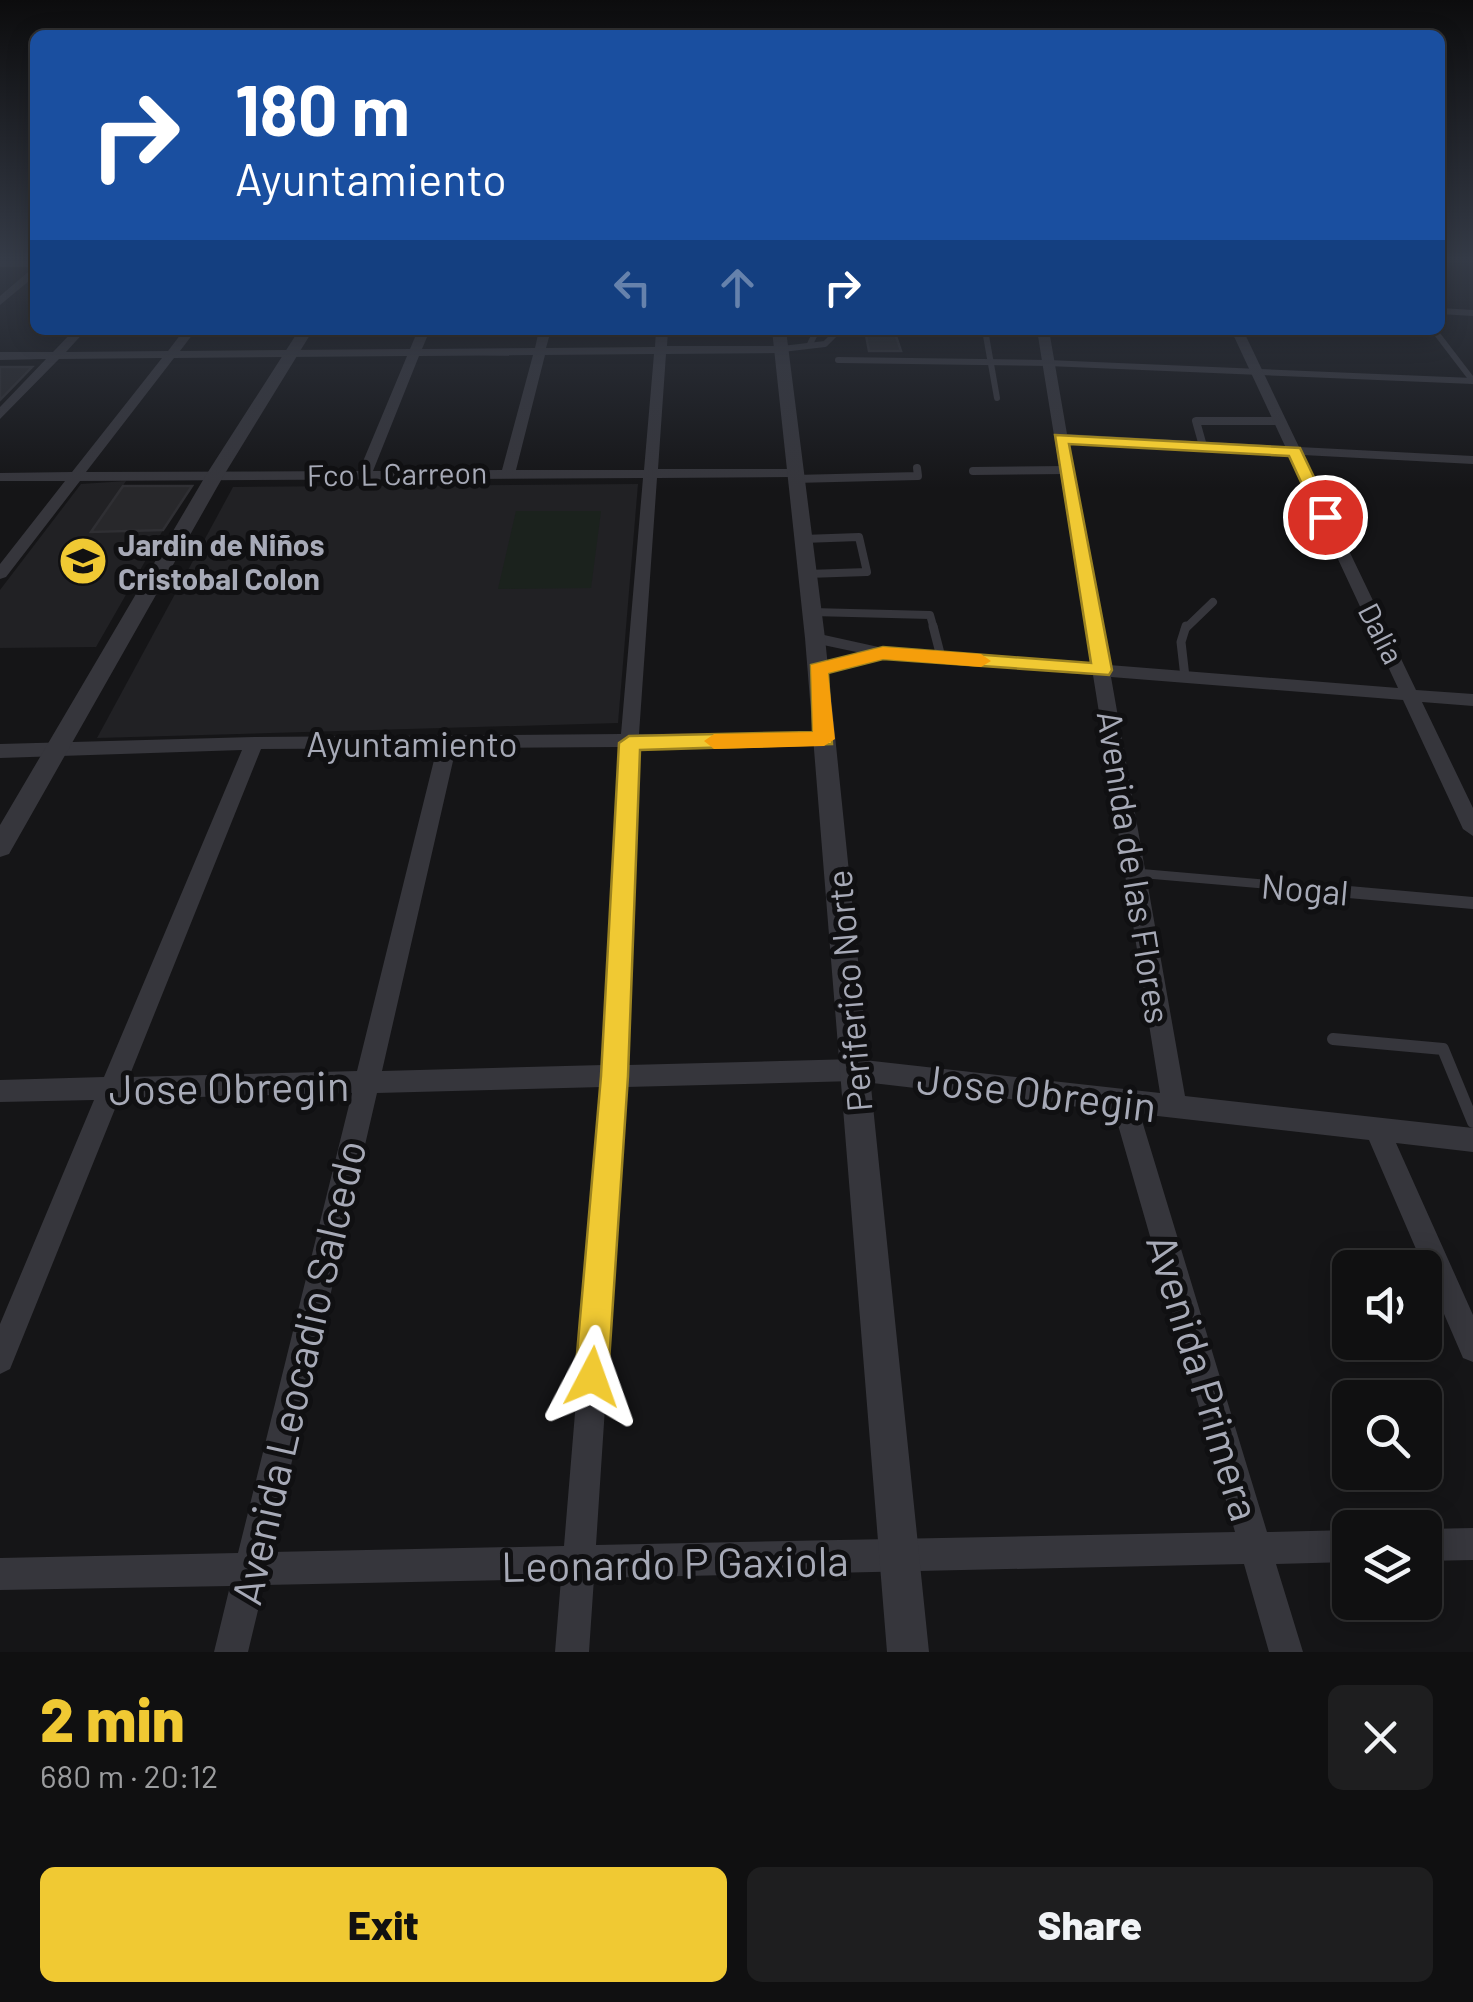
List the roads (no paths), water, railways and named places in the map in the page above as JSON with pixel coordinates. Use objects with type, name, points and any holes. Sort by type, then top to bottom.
[{"type":"street","points":[[0,415],[75,335]]},
{"type":"street","points":[[0,574],[186,335]]},
{"type":"street","points":[[0,847],[215,475],[303,335]]},
{"type":"street","points":[[364,473],[422,335]]},
{"type":"street","points":[[509,472],[544,335]]},
{"type":"street","name":"Avenida de las Flores","points":[[1044,335],[1175,1108]]},
{"type":"street","name":"Dalia","points":[[1239,335],[1414,696],[1473,829]]},
{"type":"street","points":[[0,356],[539,352],[661,340],[790,341]]},
{"type":"street","points":[[572,1652],[614,1076],[629,743],[661,340]]},
{"type":"street","name":"Periferico Norte","points":[[790,341],[794,476],[814,625],[908,1652]]},
{"type":"street","points":[[1060,438],[1473,460]]},
{"type":"street","name":"Fco L Carreon","points":[[0,477],[509,472],[794,476]]},
{"type":"street","points":[[814,625],[883,653],[1473,700]]},
{"type":"street","points":[[818,670],[883,653]]},
{"type":"street","name":"Ayuntamiento","points":[[0,751],[254,744],[824,739]]},
{"type":"street","name":"Avenida Leocadio Salcedo","points":[[232,1652],[448,742]]},
{"type":"street","points":[[0,1359],[108,1088],[254,744]]},
{"type":"street","name":"Jose Obregin","points":[[0,1092],[856,1070],[1473,1140]]},
{"type":"street","name":"Avenida Primera","points":[[1124,1102],[1286,1652]]},
{"type":"street","points":[[1377,1130],[1473,1348]]},
{"type":"street","points":[[1442,1545],[1473,1544]]},
{"type":"street","name":"Leonardo P Gaxiola","points":[[0,1574],[577,1566],[1332,1546]]},
{"type":"lane","points":[[790,341],[834,340],[837,335]]},
{"type":"lane","points":[[986,335],[996,398]]},
{"type":"lane","points":[[1438,335],[1473,381]]},
{"type":"lane","points":[[838,360],[1048,363],[1473,381]]},
{"type":"lane","points":[[1203,446],[1196,420],[1280,421]]},
{"type":"lane","points":[[794,476],[918,476],[916,468]]},
{"type":"lane","points":[[973,471],[1066,470]]},
{"type":"lane","points":[[802,539],[859,537],[867,572],[807,574]]},
{"type":"lane","points":[[1185,677],[1179,642],[1187,619],[1213,602]]},
{"type":"lane","points":[[814,625],[930,615],[941,658]]},
{"type":"lane","name":"Nogal","points":[[1136,873],[1473,903]]},
{"type":"lane","points":[[1333,1039],[1442,1050],[1473,1122]]},
{"type":"place","name":"Jardin de Niños Cristobal Colon","points":[[83,561]]}]
